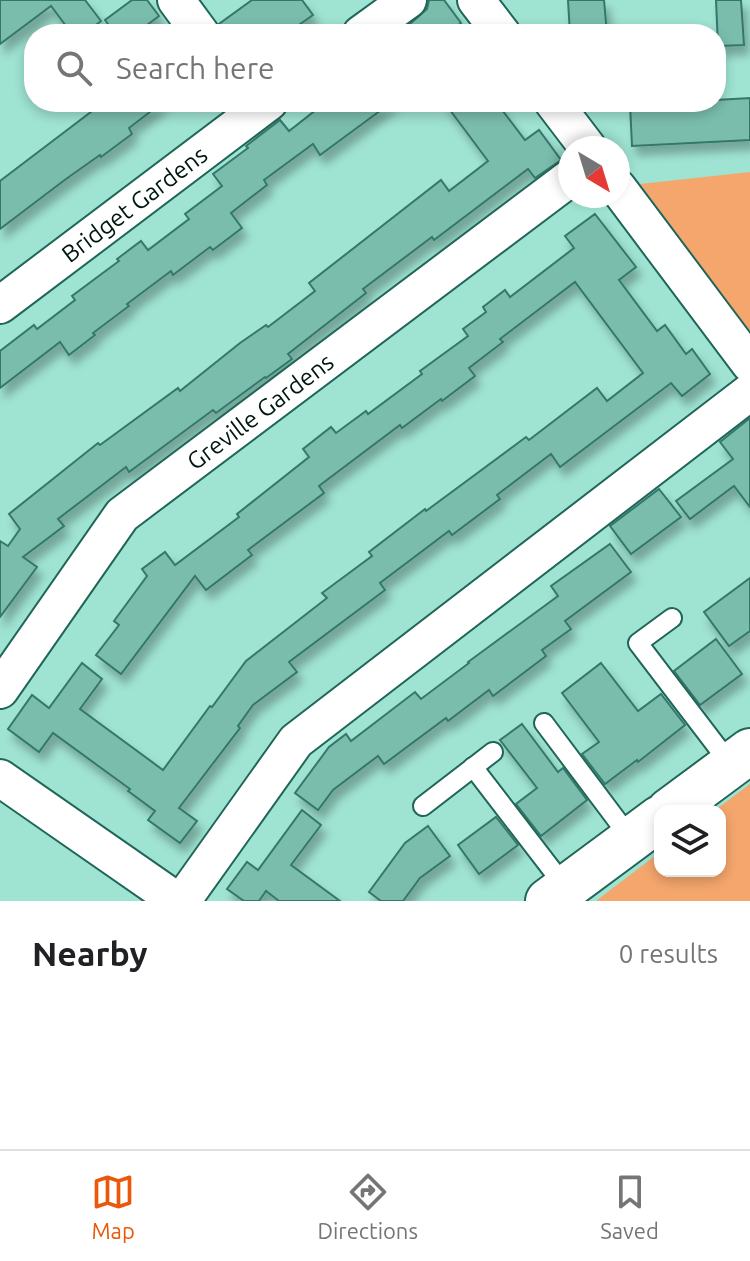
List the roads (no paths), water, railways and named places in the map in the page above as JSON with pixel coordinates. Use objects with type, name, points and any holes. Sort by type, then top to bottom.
[{"type":"street","points":[[176,0],[194,24]]},
{"type":"street","points":[[375,24],[408,0]]},
{"type":"street","points":[[476,0],[494,24]]},
{"type":"street","name":"Bridget Gardens","points":[[0,305],[250,112]]},
{"type":"street","points":[[561,112],[579,136]]},
{"type":"street","name":"Greville Gardens","points":[[0,690],[122,515],[558,187]]},
{"type":"street","points":[[630,204],[750,364]]},
{"type":"street","points":[[0,778],[179,901],[296,741],[750,392]]},
{"type":"street","points":[[677,805],[740,758]]},
{"type":"street","points":[[557,894],[645,829]]},
{"type":"lane","points":[[672,618],[638,643],[740,758]]},
{"type":"lane","points":[[544,723],[645,829]]},
{"type":"lane","points":[[423,806],[493,752]]},
{"type":"lane","points":[[473,767],[557,894]]}]
